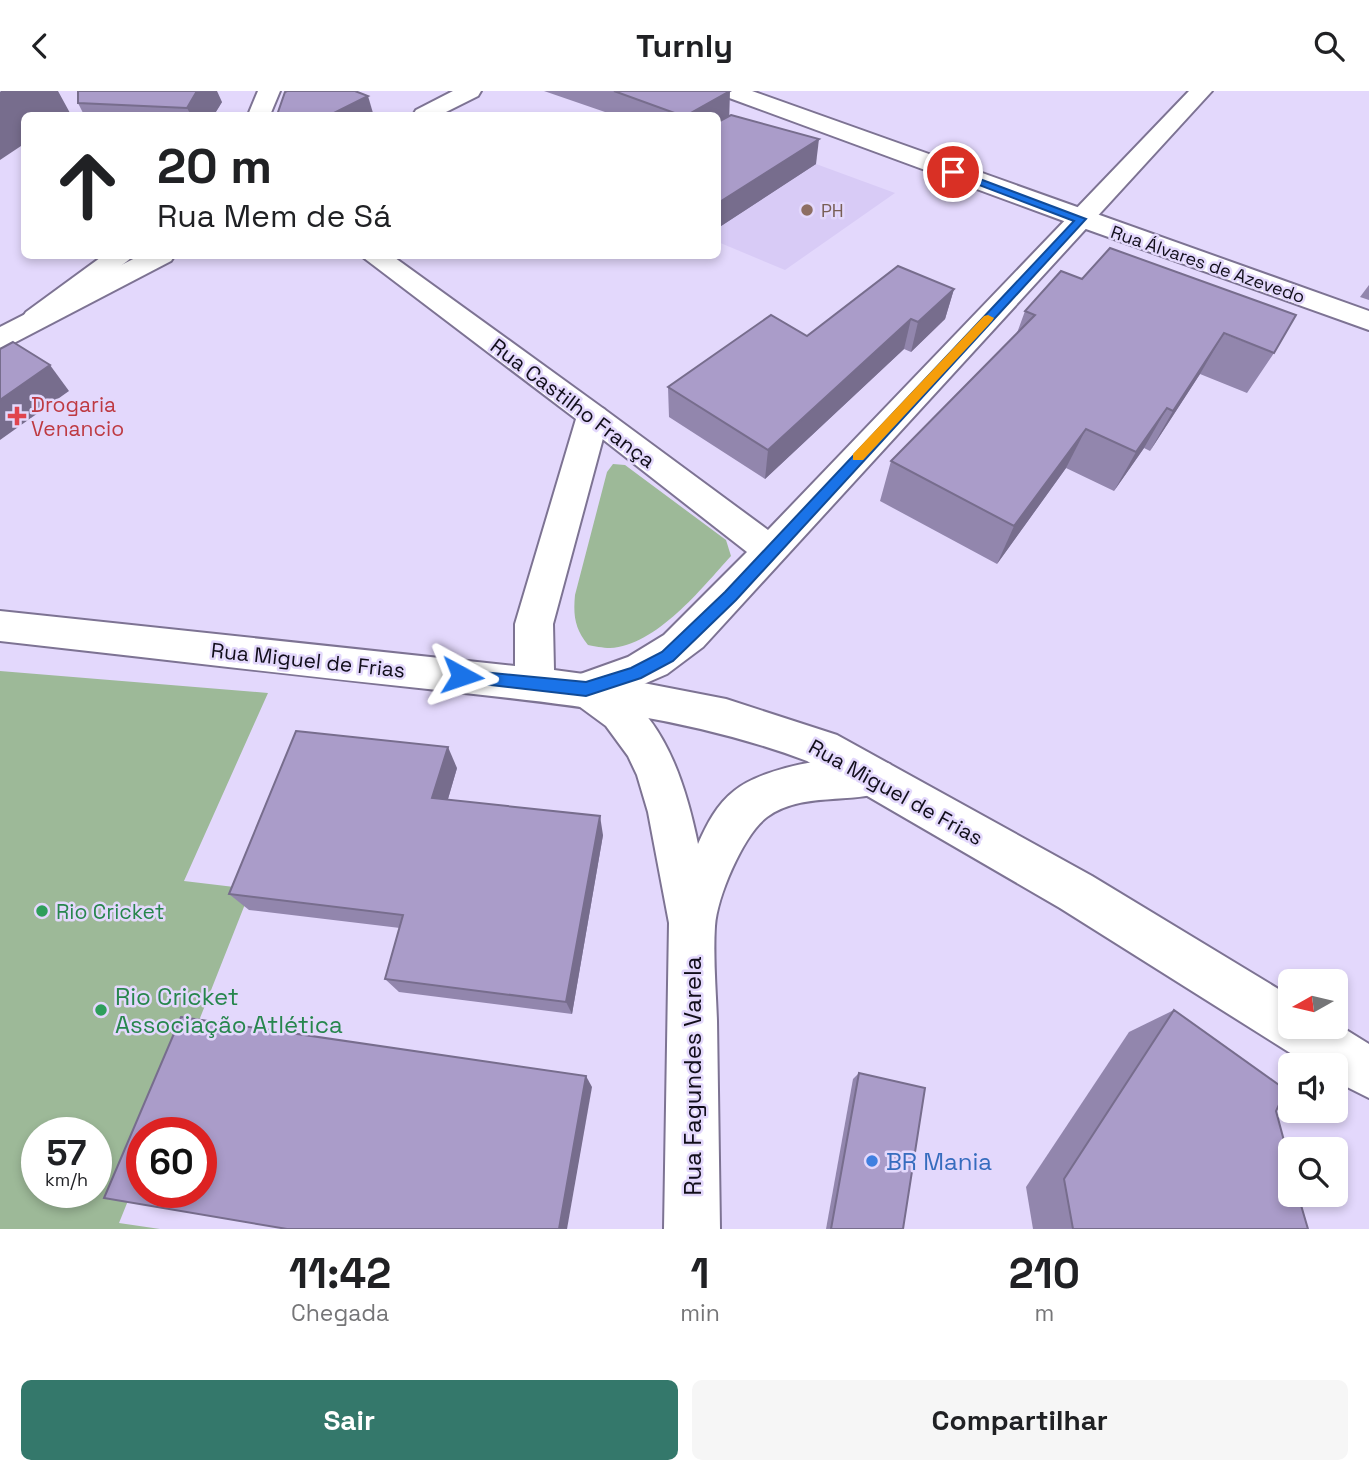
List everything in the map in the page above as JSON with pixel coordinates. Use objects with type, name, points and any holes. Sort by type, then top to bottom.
[{"type":"main road","points":[[260,112],[269,91]]},
{"type":"main road","points":[[430,112],[470,91]]},
{"type":"main road","name":"Rua Álvares de Azevedo","points":[[732,91],[1080,219],[1369,321]]},
{"type":"main road","points":[[586,689],[636,674],[667,656],[730,596],[1201,91]]},
{"type":"main road","points":[[27,325],[117,259]]},
{"type":"main road","points":[[0,339],[154,259]]},
{"type":"main road","name":"Rua Castilho França","points":[[378,259],[771,551]]},
{"type":"main road","points":[[535,683],[534,624],[593,416]]},
{"type":"main road","name":"Rua Miguel de Frias","points":[[0,627],[586,689],[689,708],[784,732],[822,748],[876,777],[1076,892],[1278,1017]]},
{"type":"main road","name":"Rua Fagundes Varela","points":[[586,689],[620,714],[642,743],[657,773],[670,812],[692,923],[692,1229]]},
{"type":"main road","name":"Rua Fagundes Varela","points":[[692,923],[708,871],[724,833],[743,808],[765,793],[790,785],[876,777]]},
{"type":"main road","points":[[1314,1039],[1369,1073]]},
{"type":"shaded area","name":"PH","points":[[816,164],[895,193],[785,270],[721,243],[721,226]]},
{"type":"green space","points":[[613,464],[625,465],[726,540],[731,556],[692,599],[661,626],[627,645],[610,648],[588,645],[578,628],[574,603],[607,472]]},
{"type":"green space","name":"Rio Cricket Associação Atlética","points":[[0,671],[268,693],[184,881],[251,889],[161,1117],[126,1117],[126,1206],[119,1223],[160,1229],[0,1229]]},
{"type":"building","points":[[78,91],[197,91],[187,108],[78,103]]},
{"type":"building","points":[[355,91],[368,96],[336,112],[278,112],[285,92]]},
{"type":"building","points":[[614,91],[730,91],[692,112],[672,112]]},
{"type":"building","points":[[731,115],[819,139],[721,201],[721,120]]},
{"type":"building","points":[[1110,248],[1296,315],[1274,353],[1224,333],[1173,411],[1167,408],[1136,452],[1086,429],[1014,526],[891,461],[1035,315],[1025,311],[1061,271],[1082,279]]},
{"type":"building","points":[[898,266],[954,289],[918,322],[911,319],[768,450],[668,387],[771,315],[807,336]]},
{"type":"building","points":[[13,342],[50,365],[0,400],[0,349]]},
{"type":"building","points":[[296,731],[448,747],[432,798],[600,816],[566,1002],[385,979],[403,915],[229,894]]},
{"type":"building","points":[[1174,1010],[1278,1084],[1276,1111],[1283,1137],[1278,1137],[1278,1207],[1302,1207],[1308,1229],[1073,1229],[1064,1179]]},
{"type":"building","points":[[181,1017],[586,1076],[559,1229],[287,1229],[163,1208],[217,1208],[217,1117],[138,1117]]},
{"type":"building","name":"BR Mania","points":[[859,1073],[925,1088],[903,1229],[831,1229]]},
{"type":"building","points":[[126,1146],[126,1202],[112,1199],[112,1179]]},
{"type":"slow traffic","points":[[858,457],[988,318]]},
{"type":"place","name":"PH","points":[[807,210]]},
{"type":"place","name":"Drogaria Venancio","points":[[17,416]]},
{"type":"place","name":"Rio Cricket","points":[[42,911]]},
{"type":"place","name":"Rio Cricket Associação Atlética","points":[[101,1010]]},
{"type":"place","name":"BR Mania","points":[[872,1161]]},
{"type":"route","points":[[462,676],[586,689],[636,674],[667,656],[730,596],[1080,219],[953,172]]}]
